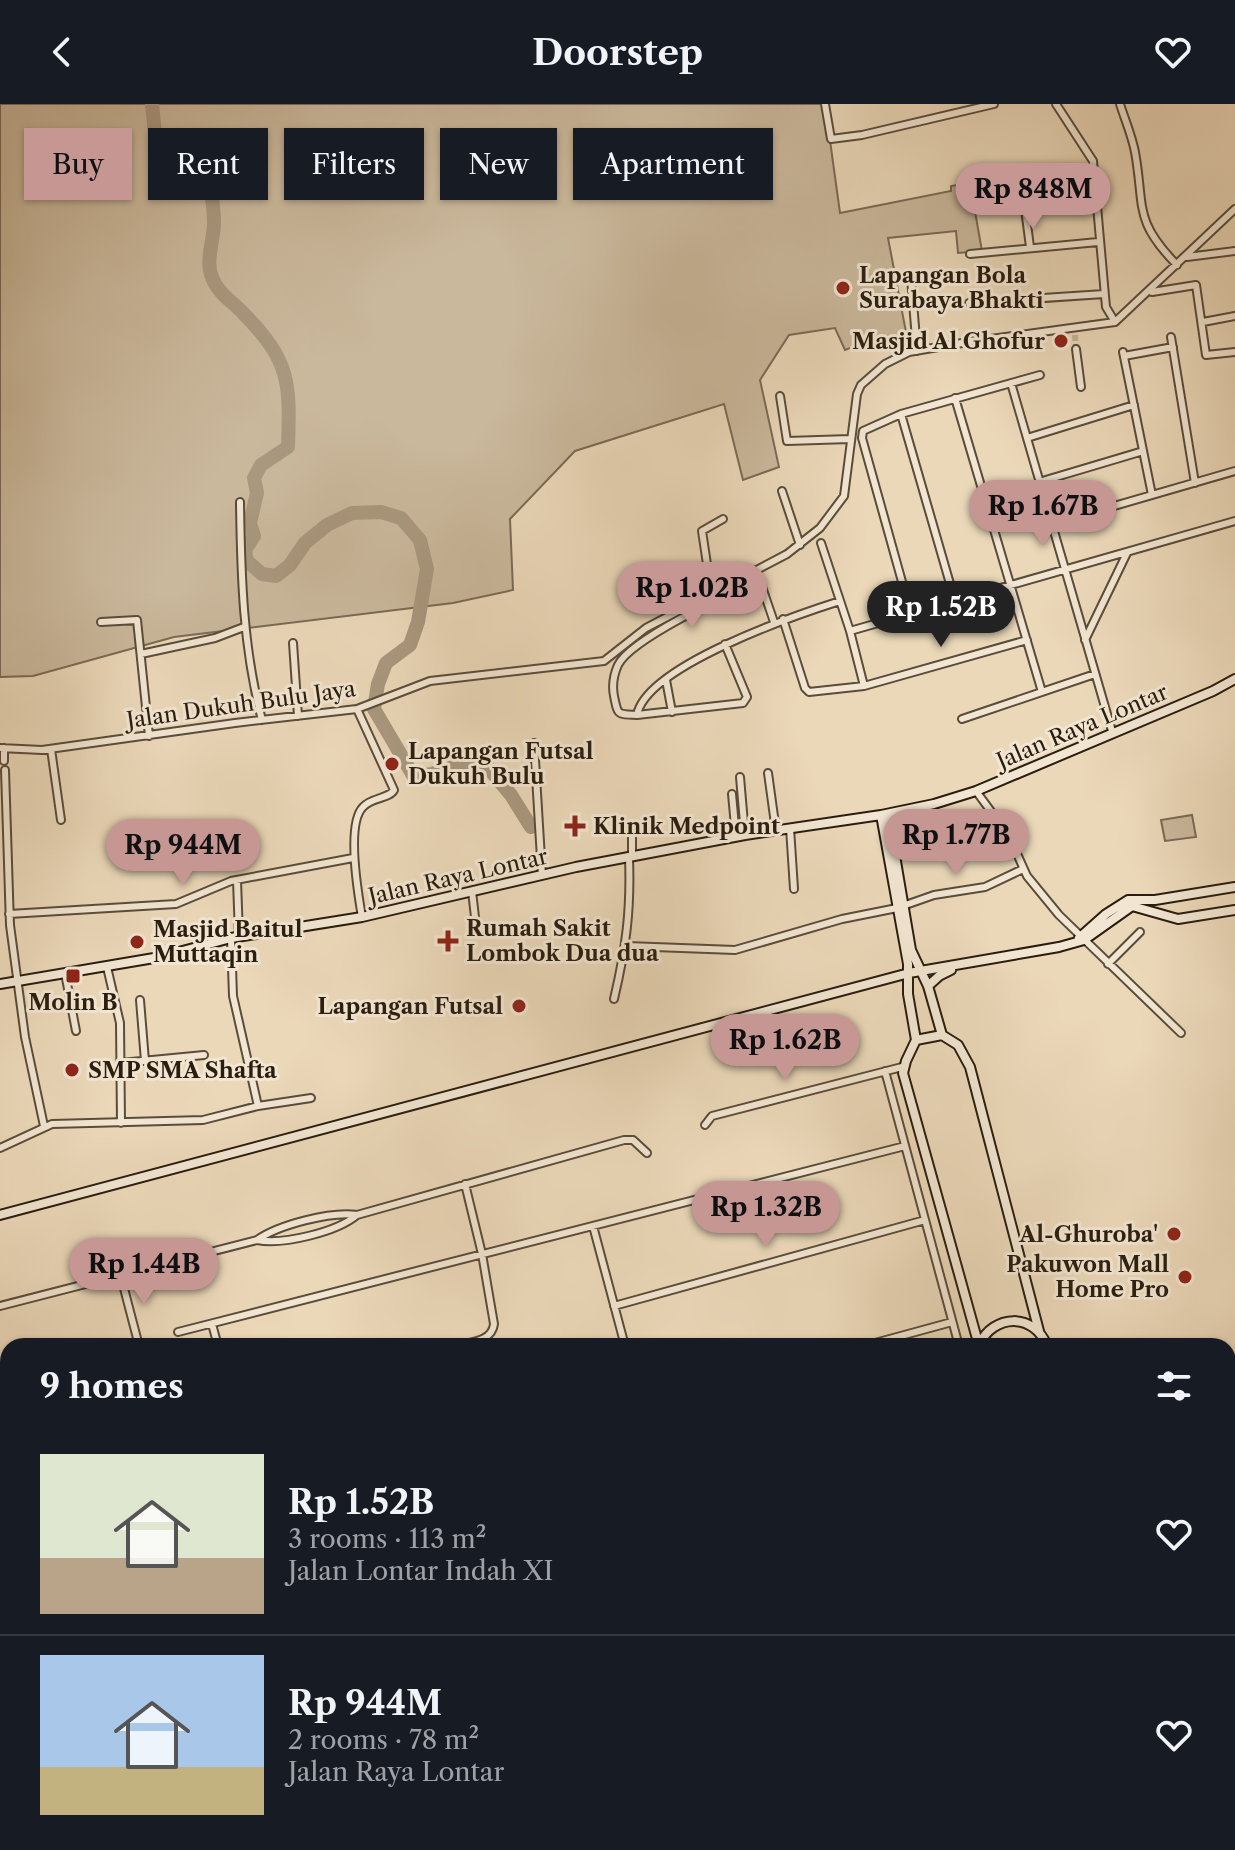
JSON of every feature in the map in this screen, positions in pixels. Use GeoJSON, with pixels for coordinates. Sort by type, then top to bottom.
{"type":"FeatureCollection","features":[{"type":"Feature","properties":{"kind":"street"},"geometry":{"type":"LineString","coordinates":[[825,104],[831,139],[862,135],[994,104]]}},
{"type":"Feature","properties":{"kind":"street"},"geometry":{"type":"LineString","coordinates":[[1056,104],[1093,161],[1104,294],[1107,312],[1115,322],[1235,209]]}},
{"type":"Feature","properties":{"kind":"street"},"geometry":{"type":"LineString","coordinates":[[1120,104],[1135,156],[1141,213],[1152,235],[1177,265]]}},
{"type":"Feature","properties":{"kind":"street"},"geometry":{"type":"LineString","coordinates":[[1021,178],[1030,247]]}},
{"type":"Feature","properties":{"kind":"street"},"geometry":{"type":"LineString","coordinates":[[970,254],[1098,242]]}},
{"type":"Feature","properties":{"kind":"street"},"geometry":{"type":"LineString","coordinates":[[1185,258],[1235,251]]}},
{"type":"Feature","properties":{"kind":"street"},"geometry":{"type":"LineString","coordinates":[[911,278],[917,351]]}},
{"type":"Feature","properties":{"kind":"street"},"geometry":{"type":"LineString","coordinates":[[1149,293],[1196,285],[1206,355],[1235,352]]}},
{"type":"Feature","properties":{"kind":"street"},"geometry":{"type":"LineString","coordinates":[[969,303],[1104,294]]}},
{"type":"Feature","properties":{"kind":"street"},"geometry":{"type":"LineString","coordinates":[[1203,322],[1235,316]]}},
{"type":"Feature","properties":{"kind":"street","name":"Jalan Dukuh Bulu Jaya"},"geometry":{"type":"LineString","coordinates":[[2,748],[51,749],[357,709],[430,681],[600,662],[646,628],[800,545],[820,528],[844,496],[857,394],[861,385],[885,364],[917,351],[968,342],[1074,332],[1115,322]]}},
{"type":"Feature","properties":{"kind":"street"},"geometry":{"type":"LineString","coordinates":[[1171,337],[1195,483]]}},
{"type":"Feature","properties":{"kind":"street"},"geometry":{"type":"LineString","coordinates":[[1152,495],[1123,354],[1173,347]]}},
{"type":"Feature","properties":{"kind":"street"},"geometry":{"type":"LineString","coordinates":[[1076,349],[1081,387]]}},
{"type":"Feature","properties":{"kind":"street"},"geometry":{"type":"LineString","coordinates":[[911,614],[862,438],[865,428],[901,414],[1040,375]]}},
{"type":"Feature","properties":{"kind":"street"},"geometry":{"type":"LineString","coordinates":[[1011,383],[1112,731]]}},
{"type":"Feature","properties":{"kind":"street"},"geometry":{"type":"LineString","coordinates":[[780,396],[787,441],[850,439]]}},
{"type":"Feature","properties":{"kind":"street"},"geometry":{"type":"LineString","coordinates":[[955,398],[1042,692]]}},
{"type":"Feature","properties":{"kind":"street"},"geometry":{"type":"LineString","coordinates":[[1027,438],[1134,405]]}},
{"type":"Feature","properties":{"kind":"street"},"geometry":{"type":"LineString","coordinates":[[901,414],[955,601]]}},
{"type":"Feature","properties":{"kind":"street"},"geometry":{"type":"LineString","coordinates":[[1039,482],[1143,451]]}},
{"type":"Feature","properties":{"kind":"street"},"geometry":{"type":"LineString","coordinates":[[1052,524],[1235,471]]}},
{"type":"Feature","properties":{"kind":"street"},"geometry":{"type":"LineString","coordinates":[[782,491],[800,545]]}},
{"type":"Feature","properties":{"kind":"street"},"geometry":{"type":"LineString","coordinates":[[240,502],[244,627],[253,687],[262,720]]}},
{"type":"Feature","properties":{"kind":"street"},"geometry":{"type":"LineString","coordinates":[[714,592],[702,531],[723,519]]}},
{"type":"Feature","properties":{"kind":"street"},"geometry":{"type":"LineString","coordinates":[[850,631],[1235,521]]}},
{"type":"Feature","properties":{"kind":"street"},"geometry":{"type":"LineString","coordinates":[[821,543],[850,631],[864,686]]}},
{"type":"Feature","properties":{"kind":"street"},"geometry":{"type":"LineString","coordinates":[[1085,640],[1127,553]]}},
{"type":"Feature","properties":{"kind":"street"},"geometry":{"type":"LineString","coordinates":[[725,644],[746,701],[732,706],[637,715],[617,712],[613,689],[617,667],[635,649],[671,623],[755,582],[761,584],[774,622]]}},
{"type":"Feature","properties":{"kind":"street"},"geometry":{"type":"LineString","coordinates":[[637,715],[641,702],[694,660],[774,622],[840,601]]}},
{"type":"Feature","properties":{"kind":"street"},"geometry":{"type":"LineString","coordinates":[[101,622],[137,619],[149,736]]}},
{"type":"Feature","properties":{"kind":"street"},"geometry":{"type":"LineString","coordinates":[[783,619],[807,690],[864,686],[1027,640]]}},
{"type":"Feature","properties":{"kind":"street"},"geometry":{"type":"LineString","coordinates":[[141,654],[205,641],[244,627]]}},
{"type":"Feature","properties":{"kind":"street"},"geometry":{"type":"LineString","coordinates":[[293,643],[298,716]]}},
{"type":"Feature","properties":{"kind":"street"},"geometry":{"type":"LineString","coordinates":[[962,719],[1095,674]]}},
{"type":"Feature","properties":{"kind":"street","name":"Jalan Raya Lontar"},"geometry":{"type":"LineString","coordinates":[[0,984],[160,957],[235,937],[362,917],[542,875],[776,828],[885,814],[934,804],[976,791],[1235,679]]}},
{"type":"Feature","properties":{"kind":"street"},"geometry":{"type":"LineString","coordinates":[[666,680],[672,712]]}},
{"type":"Feature","properties":{"kind":"street"},"geometry":{"type":"LineString","coordinates":[[357,709],[394,792],[371,801],[361,809],[353,858],[362,917]]}},
{"type":"Feature","properties":{"kind":"street"},"geometry":{"type":"LineString","coordinates":[[534,743],[542,875]]}},
{"type":"Feature","properties":{"kind":"street"},"geometry":{"type":"LineString","coordinates":[[2,748],[4,761]]}},
{"type":"Feature","properties":{"kind":"street"},"geometry":{"type":"LineString","coordinates":[[51,749],[61,820]]}},
{"type":"Feature","properties":{"kind":"street"},"geometry":{"type":"LineString","coordinates":[[5,770],[10,925],[35,1089],[44,1126]]}},
{"type":"Feature","properties":{"kind":"street"},"geometry":{"type":"LineString","coordinates":[[768,773],[776,828]]}},
{"type":"Feature","properties":{"kind":"street"},"geometry":{"type":"LineString","coordinates":[[740,777],[740,836]]}},
{"type":"Feature","properties":{"kind":"street"},"geometry":{"type":"LineString","coordinates":[[976,791],[1009,836],[1023,869],[1059,915],[1080,939],[1181,1033]]}},
{"type":"Feature","properties":{"kind":"street"},"geometry":{"type":"LineString","coordinates":[[732,794],[740,836]]}},
{"type":"Feature","properties":{"kind":"street"},"geometry":{"type":"LineString","coordinates":[[885,814],[916,1040],[903,1073]]}},
{"type":"Feature","properties":{"kind":"street"},"geometry":{"type":"LineString","coordinates":[[790,828],[794,889]]}},
{"type":"Feature","properties":{"kind":"street"},"geometry":{"type":"LineString","coordinates":[[614,999],[627,946],[632,830],[645,829]]}},
{"type":"Feature","properties":{"kind":"street"},"geometry":{"type":"LineString","coordinates":[[9,914],[176,904],[193,899],[222,883],[353,858]]}},
{"type":"Feature","properties":{"kind":"street"},"geometry":{"type":"LineString","coordinates":[[627,946],[735,950],[842,919],[900,907],[934,895],[985,887],[1023,869]]}},
{"type":"Feature","properties":{"kind":"street"},"geometry":{"type":"LineString","coordinates":[[237,880],[233,996],[258,1106]]}},
{"type":"Feature","properties":{"kind":"street"},"geometry":{"type":"LineString","coordinates":[[1080,939],[1113,908],[1128,900],[1155,900],[1235,887]]}},
{"type":"Feature","properties":{"kind":"street"},"geometry":{"type":"LineString","coordinates":[[472,891],[476,926]]}},
{"type":"Feature","properties":{"kind":"street"},"geometry":{"type":"LineString","coordinates":[[0,1215],[909,973],[1059,947],[1080,939],[1132,906],[1178,919],[1235,910]]}},
{"type":"Feature","properties":{"kind":"street"},"geometry":{"type":"LineString","coordinates":[[900,907],[911,950],[928,986],[942,1035],[958,1045],[970,1067],[1043,1338]]}},
{"type":"Feature","properties":{"kind":"street"},"geometry":{"type":"LineString","coordinates":[[0,926],[10,925]]}},
{"type":"Feature","properties":{"kind":"street"},"geometry":{"type":"LineString","coordinates":[[1108,964],[1140,932]]}},
{"type":"Feature","properties":{"kind":"street"},"geometry":{"type":"LineString","coordinates":[[928,986],[958,966]]}},
{"type":"Feature","properties":{"kind":"street"},"geometry":{"type":"LineString","coordinates":[[107,967],[120,1023],[121,1123]]}},
{"type":"Feature","properties":{"kind":"street"},"geometry":{"type":"LineString","coordinates":[[65,973],[76,1031]]}},
{"type":"Feature","properties":{"kind":"street"},"geometry":{"type":"LineString","coordinates":[[140,1000],[145,1061]]}},
{"type":"Feature","properties":{"kind":"street"},"geometry":{"type":"LineString","coordinates":[[916,1040],[942,1035]]}},
{"type":"Feature","properties":{"kind":"street"},"geometry":{"type":"LineString","coordinates":[[121,1063],[204,1055]]}},
{"type":"Feature","properties":{"kind":"street"},"geometry":{"type":"LineString","coordinates":[[705,1125],[712,1116],[902,1067],[977,1338]]}},
{"type":"Feature","properties":{"kind":"street"},"geometry":{"type":"LineString","coordinates":[[885,1071],[957,1338]]}},
{"type":"Feature","properties":{"kind":"street"},"geometry":{"type":"LineString","coordinates":[[0,1148],[44,1126],[203,1120],[258,1106],[311,1098]]}},
{"type":"Feature","properties":{"kind":"street"},"geometry":{"type":"LineString","coordinates":[[0,1306],[257,1240],[274,1243],[346,1224],[357,1215],[624,1140],[633,1140],[647,1153]]}},
{"type":"Feature","properties":{"kind":"street"},"geometry":{"type":"LineString","coordinates":[[178,1332],[905,1146]]}},
{"type":"Feature","properties":{"kind":"street"},"geometry":{"type":"LineString","coordinates":[[465,1184],[482,1254],[493,1332],[484,1338]]}},
{"type":"Feature","properties":{"kind":"street"},"geometry":{"type":"LineString","coordinates":[[257,1240],[270,1230],[343,1212],[357,1215]]}},
{"type":"Feature","properties":{"kind":"street"},"geometry":{"type":"LineString","coordinates":[[614,1306],[925,1220]]}},
{"type":"Feature","properties":{"kind":"street"},"geometry":{"type":"LineString","coordinates":[[593,1226],[623,1338]]}},
{"type":"Feature","properties":{"kind":"street"},"geometry":{"type":"LineString","coordinates":[[120,1273],[137,1338]]}},
{"type":"Feature","properties":{"kind":"street"},"geometry":{"type":"LineString","coordinates":[[984,1338],[990,1328],[1010,1320],[1021,1321],[1039,1331]]}},
{"type":"Feature","properties":{"kind":"street"},"geometry":{"type":"LineString","coordinates":[[893,1338],[952,1322]]}},
{"type":"Feature","properties":{"kind":"street"},"geometry":{"type":"LineString","coordinates":[[212,1324],[216,1338]]}},
{"type":"Feature","properties":{"kind":"shaded area"},"geometry":{"type":"Polygon","coordinates":[[[0,104],[825,104],[840,213],[951,191],[951,186],[970,183],[982,251],[958,253],[956,231],[888,238],[906,332],[876,345],[874,339],[845,350],[835,328],[789,335],[760,380],[779,467],[743,480],[724,404],[575,451],[510,519],[513,590],[453,603],[174,637],[33,676],[0,677],[0,104]]]}},
{"type":"Feature","properties":{"kind":"shaded area"},"geometry":{"type":"Polygon","coordinates":[[[1192,815],[1196,837],[1165,841],[1161,820],[1192,815]]]}},
{"type":"Feature","properties":{"kind":"waterway"},"geometry":{"type":"LineString","coordinates":[[152,104],[155,134],[199,151],[213,204],[209,264],[215,283],[271,346],[284,374],[289,406],[288,447],[261,465],[254,478],[257,493],[250,523],[254,536],[245,550],[247,561],[262,574],[276,576],[290,565],[305,543],[327,525],[352,513],[381,512],[401,518],[420,540],[427,569],[418,622],[410,645],[386,663],[378,684],[374,709],[414,777],[480,758],[511,795],[531,827]]}},
{"type":"Feature","properties":{"kind":"tunnel"},"geometry":{"type":"LineString","coordinates":[[1075,335],[1076,349]]}},
{"type":"Feature","properties":{"kind":"place","name":"Lapangan Bola Surabaya Bhakti"},"geometry":{"type":"Point","coordinates":[843,288]}},
{"type":"Feature","properties":{"kind":"place","name":"Masjid Al Ghofur"},"geometry":{"type":"Point","coordinates":[1061,341]}},
{"type":"Feature","properties":{"kind":"place","name":"Lapangan Futsal Dukuh Bulu"},"geometry":{"type":"Point","coordinates":[392,764]}},
{"type":"Feature","properties":{"kind":"place","name":"Klinik Medpoint"},"geometry":{"type":"Point","coordinates":[575,826]}},
{"type":"Feature","properties":{"kind":"place","name":"Rumah Sakit Lombok Dua dua"},"geometry":{"type":"Point","coordinates":[448,941]}},
{"type":"Feature","properties":{"kind":"place","name":"Masjid Baitul Muttaqin"},"geometry":{"type":"Point","coordinates":[137,942]}},
{"type":"Feature","properties":{"kind":"place","name":"Molin B"},"geometry":{"type":"Point","coordinates":[73,976]}},
{"type":"Feature","properties":{"kind":"place","name":"Lapangan Futsal"},"geometry":{"type":"Point","coordinates":[519,1006]}},
{"type":"Feature","properties":{"kind":"place","name":"SMP SMA Shafta"},"geometry":{"type":"Point","coordinates":[72,1070]}},
{"type":"Feature","properties":{"kind":"place","name":"Al-Ghuroba'"},"geometry":{"type":"Point","coordinates":[1174,1234]}},
{"type":"Feature","properties":{"kind":"place","name":"Pakuwon Mall Home Pro"},"geometry":{"type":"Point","coordinates":[1185,1277]}}]}
